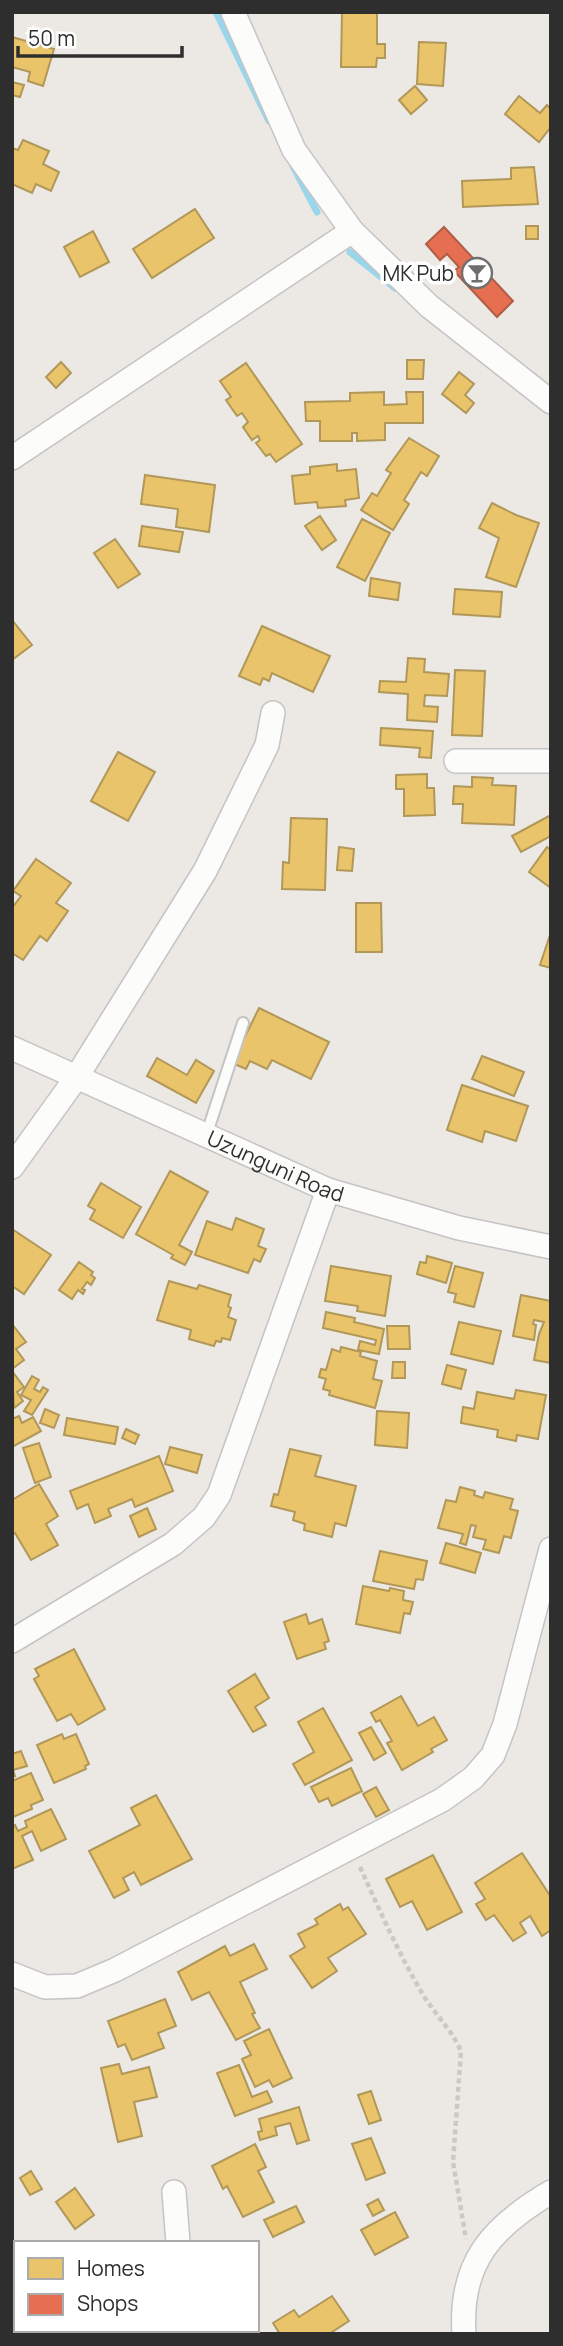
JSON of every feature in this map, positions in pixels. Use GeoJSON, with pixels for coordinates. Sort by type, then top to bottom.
{"type":"FeatureCollection","features":[{"type":"Feature","properties":{"kind":"street"},"geometry":{"type":"LineString","coordinates":[[233,12],[294,150],[352,231],[429,306],[551,402]]}},
{"type":"Feature","properties":{"kind":"street"},"geometry":{"type":"LineString","coordinates":[[12,458],[352,231]]}},
{"type":"Feature","properties":{"kind":"street"},"geometry":{"type":"LineString","coordinates":[[12,1167],[76,1078],[205,871],[267,746],[273,713]]}},
{"type":"Feature","properties":{"kind":"street"},"geometry":{"type":"LineString","coordinates":[[456,761],[551,761]]}},
{"type":"Feature","properties":{"kind":"street","name":"Uzunguni Road"},"geometry":{"type":"LineString","coordinates":[[12,1048],[328,1189],[459,1228],[551,1247]]}},
{"type":"Feature","properties":{"kind":"street"},"geometry":{"type":"LineString","coordinates":[[12,1641],[173,1544],[204,1517],[219,1495],[230,1468],[328,1189]]}},
{"type":"Feature","properties":{"kind":"street"},"geometry":{"type":"LineString","coordinates":[[12,1974],[45,1987],[77,1986],[116,1970],[442,1800],[472,1778],[493,1755],[505,1724],[551,1549]]}},
{"type":"Feature","properties":{"kind":"street"},"geometry":{"type":"LineString","coordinates":[[174,2192],[178,2241]]}},
{"type":"Feature","properties":{"kind":"street"},"geometry":{"type":"LineString","coordinates":[[464,2334],[466,2294],[472,2270],[484,2248],[498,2229],[520,2210],[551,2192]]}},
{"type":"Feature","properties":{"kind":"lane"},"geometry":{"type":"LineString","coordinates":[[206,1136],[243,1023]]}},
{"type":"Feature","properties":{"kind":"path"},"geometry":{"type":"LineString","coordinates":[[351,1847],[397,1948],[423,1995],[461,2051],[453,2162],[472,2270]]}},
{"type":"Feature","properties":{"kind":"building: Homes"},"geometry":{"type":"Polygon","coordinates":[[[342,12],[377,12],[377,44],[385,44],[385,58],[377,58],[376,67],[341,67],[342,12]]]}},
{"type":"Feature","properties":{"kind":"building: Homes"},"geometry":{"type":"Polygon","coordinates":[[[12,37],[54,49],[43,86],[28,81],[30,72],[12,67],[12,37]]]}},
{"type":"Feature","properties":{"kind":"building: Homes"},"geometry":{"type":"Polygon","coordinates":[[[419,42],[446,43],[443,86],[417,84],[419,42]]]}},
{"type":"Feature","properties":{"kind":"building: Homes"},"geometry":{"type":"Polygon","coordinates":[[[12,82],[24,85],[20,97],[12,95],[12,82]]]}},
{"type":"Feature","properties":{"kind":"building: Homes"},"geometry":{"type":"Polygon","coordinates":[[[415,86],[427,100],[411,114],[399,100],[415,86]]]}},
{"type":"Feature","properties":{"kind":"building: Homes"},"geometry":{"type":"Polygon","coordinates":[[[519,96],[540,113],[547,105],[551,109],[551,127],[539,142],[505,114],[519,96]]]}},
{"type":"Feature","properties":{"kind":"building: Homes"},"geometry":{"type":"Polygon","coordinates":[[[23,140],[49,151],[43,164],[59,172],[51,191],[36,184],[32,193],[12,184],[12,148],[18,150],[23,140]]]}},
{"type":"Feature","properties":{"kind":"building: Homes"},"geometry":{"type":"Polygon","coordinates":[[[534,167],[538,204],[463,207],[462,181],[511,179],[511,168],[534,167]]]}},
{"type":"Feature","properties":{"kind":"building: Homes"},"geometry":{"type":"Polygon","coordinates":[[[195,209],[214,238],[152,278],[133,249],[195,209]]]}},
{"type":"Feature","properties":{"kind":"building: Homes"},"geometry":{"type":"Polygon","coordinates":[[[526,226],[538,226],[538,239],[526,239],[526,226]]]}},
{"type":"Feature","properties":{"kind":"building: Homes"},"geometry":{"type":"Polygon","coordinates":[[[93,231],[109,262],[80,277],[64,247],[93,231]]]}},
{"type":"Feature","properties":{"kind":"building: Homes"},"geometry":{"type":"Polygon","coordinates":[[[407,360],[424,360],[423,379],[407,379],[407,360]]]}},
{"type":"Feature","properties":{"kind":"building: Homes"},"geometry":{"type":"Polygon","coordinates":[[[61,362],[71,373],[56,388],[46,377],[61,362]]]}},
{"type":"Feature","properties":{"kind":"building: Homes"},"geometry":{"type":"Polygon","coordinates":[[[246,363],[302,444],[276,462],[270,454],[266,456],[256,443],[260,440],[258,436],[252,440],[243,427],[248,422],[242,413],[237,416],[226,400],[231,397],[220,381],[246,363]]]}},
{"type":"Feature","properties":{"kind":"building: Homes"},"geometry":{"type":"Polygon","coordinates":[[[459,372],[474,384],[465,395],[474,403],[466,413],[442,394],[459,372]]]}},
{"type":"Feature","properties":{"kind":"building: Homes"},"geometry":{"type":"Polygon","coordinates":[[[384,392],[384,405],[407,404],[406,392],[423,392],[423,423],[385,423],[385,440],[357,441],[357,433],[352,433],[352,441],[320,441],[320,421],[306,421],[305,402],[350,401],[350,393],[384,392]]]}},
{"type":"Feature","properties":{"kind":"building: Homes"},"geometry":{"type":"Polygon","coordinates":[[[409,438],[439,456],[427,476],[421,472],[404,500],[409,504],[393,530],[361,510],[372,493],[377,496],[391,473],[386,470],[409,438]]]}},
{"type":"Feature","properties":{"kind":"building: Homes"},"geometry":{"type":"Polygon","coordinates":[[[337,464],[337,471],[356,469],[359,498],[345,500],[346,506],[318,508],[317,502],[295,504],[292,476],[310,474],[310,467],[337,464]]]}},
{"type":"Feature","properties":{"kind":"building: Homes"},"geometry":{"type":"Polygon","coordinates":[[[145,475],[215,485],[209,532],[176,527],[178,509],[141,504],[145,475]]]}},
{"type":"Feature","properties":{"kind":"building: Homes"},"geometry":{"type":"Polygon","coordinates":[[[492,503],[539,523],[516,587],[486,577],[499,538],[479,528],[492,503]]]}},
{"type":"Feature","properties":{"kind":"building: Homes"},"geometry":{"type":"Polygon","coordinates":[[[320,516],[336,540],[322,550],[305,526],[320,516]]]}},
{"type":"Feature","properties":{"kind":"building: Homes"},"geometry":{"type":"Polygon","coordinates":[[[362,519],[390,533],[365,581],[337,567],[362,519]]]}},
{"type":"Feature","properties":{"kind":"building: Homes"},"geometry":{"type":"Polygon","coordinates":[[[142,526],[183,532],[179,552],[139,546],[142,526]]]}},
{"type":"Feature","properties":{"kind":"building: Homes"},"geometry":{"type":"Polygon","coordinates":[[[115,539],[140,574],[118,588],[94,553],[115,539]]]}},
{"type":"Feature","properties":{"kind":"building: Homes"},"geometry":{"type":"Polygon","coordinates":[[[371,578],[400,583],[398,600],[369,596],[371,578]]]}},
{"type":"Feature","properties":{"kind":"building: Homes"},"geometry":{"type":"Polygon","coordinates":[[[455,589],[502,592],[500,617],[453,614],[455,589]]]}},
{"type":"Feature","properties":{"kind":"building: Homes"},"geometry":{"type":"Polygon","coordinates":[[[12,620],[32,645],[12,660],[12,620]]]}},
{"type":"Feature","properties":{"kind":"building: Homes"},"geometry":{"type":"Polygon","coordinates":[[[262,626],[330,656],[313,692],[272,673],[269,681],[263,678],[260,685],[239,676],[262,626]]]}},
{"type":"Feature","properties":{"kind":"building: Homes"},"geometry":{"type":"Polygon","coordinates":[[[408,658],[425,659],[424,672],[449,674],[447,696],[425,695],[424,706],[438,707],[437,722],[407,720],[408,694],[379,692],[380,681],[406,682],[408,658]]]}},
{"type":"Feature","properties":{"kind":"building: Homes"},"geometry":{"type":"Polygon","coordinates":[[[455,670],[485,671],[482,736],[452,735],[455,670]]]}},
{"type":"Feature","properties":{"kind":"building: Homes"},"geometry":{"type":"Polygon","coordinates":[[[381,728],[433,731],[431,758],[419,757],[420,748],[380,745],[381,728]]]}},
{"type":"Feature","properties":{"kind":"building: Homes"},"geometry":{"type":"Polygon","coordinates":[[[118,752],[155,772],[128,821],[91,801],[118,752]]]}},
{"type":"Feature","properties":{"kind":"building: Homes"},"geometry":{"type":"Polygon","coordinates":[[[427,774],[427,788],[434,788],[435,815],[404,816],[404,789],[396,789],[396,775],[427,774]]]}},
{"type":"Feature","properties":{"kind":"building: Homes"},"geometry":{"type":"Polygon","coordinates":[[[472,777],[493,778],[492,785],[516,786],[514,825],[462,823],[463,804],[453,804],[454,786],[472,787],[472,777]]]}},
{"type":"Feature","properties":{"kind":"building: Homes"},"geometry":{"type":"Polygon","coordinates":[[[551,815],[551,836],[521,852],[512,836],[551,815]]]}},
{"type":"Feature","properties":{"kind":"building: Homes"},"geometry":{"type":"Polygon","coordinates":[[[291,818],[327,819],[325,890],[282,889],[283,862],[289,863],[291,818]]]}},
{"type":"Feature","properties":{"kind":"building: Homes"},"geometry":{"type":"Polygon","coordinates":[[[339,847],[354,849],[352,871],[337,870],[339,847]]]}},
{"type":"Feature","properties":{"kind":"building: Homes"},"geometry":{"type":"Polygon","coordinates":[[[547,847],[551,850],[551,888],[529,872],[547,847]]]}},
{"type":"Feature","properties":{"kind":"building: Homes"},"geometry":{"type":"Polygon","coordinates":[[[36,859],[71,883],[56,903],[68,911],[47,941],[40,936],[23,960],[12,953],[12,908],[21,896],[13,891],[36,859]]]}},
{"type":"Feature","properties":{"kind":"building: Homes"},"geometry":{"type":"Polygon","coordinates":[[[356,903],[381,903],[382,952],[356,952],[356,903]]]}},
{"type":"Feature","properties":{"kind":"building: Homes"},"geometry":{"type":"Polygon","coordinates":[[[551,935],[551,968],[540,965],[551,935]]]}},
{"type":"Feature","properties":{"kind":"building: Homes"},"geometry":{"type":"Polygon","coordinates":[[[259,1008],[329,1042],[311,1079],[272,1060],[267,1069],[250,1061],[246,1069],[232,1063],[259,1008]]]}},
{"type":"Feature","properties":{"kind":"building: Homes"},"geometry":{"type":"Polygon","coordinates":[[[482,1056],[524,1072],[514,1096],[472,1079],[482,1056]]]}},
{"type":"Feature","properties":{"kind":"building: Homes"},"geometry":{"type":"Polygon","coordinates":[[[157,1058],[187,1075],[196,1060],[214,1071],[196,1103],[147,1076],[157,1058]]]}},
{"type":"Feature","properties":{"kind":"building: Homes"},"geometry":{"type":"Polygon","coordinates":[[[462,1085],[528,1106],[516,1141],[485,1131],[482,1142],[447,1130],[462,1085]]]}},
{"type":"Feature","properties":{"kind":"building: Homes"},"geometry":{"type":"Polygon","coordinates":[[[170,1171],[208,1192],[179,1245],[192,1252],[185,1265],[136,1234],[170,1171]]]}},
{"type":"Feature","properties":{"kind":"building: Homes"},"geometry":{"type":"Polygon","coordinates":[[[101,1183],[141,1207],[123,1238],[90,1219],[95,1210],[88,1206],[101,1183]]]}},
{"type":"Feature","properties":{"kind":"building: Homes"},"geometry":{"type":"Polygon","coordinates":[[[236,1218],[264,1229],[258,1246],[266,1249],[260,1262],[254,1259],[248,1273],[195,1255],[207,1221],[232,1230],[236,1218]]]}},
{"type":"Feature","properties":{"kind":"building: Homes"},"geometry":{"type":"Polygon","coordinates":[[[12,1229],[51,1255],[24,1294],[12,1286],[12,1229]]]}},
{"type":"Feature","properties":{"kind":"building: Homes"},"geometry":{"type":"Polygon","coordinates":[[[427,1256],[452,1263],[446,1283],[417,1274],[420,1262],[426,1263],[427,1256]]]}},
{"type":"Feature","properties":{"kind":"building: Homes"},"geometry":{"type":"Polygon","coordinates":[[[79,1262],[93,1272],[91,1275],[95,1278],[91,1285],[87,1282],[82,1289],[85,1290],[83,1294],[78,1290],[72,1299],[59,1290],[79,1262]]]}},
{"type":"Feature","properties":{"kind":"building: Homes"},"geometry":{"type":"Polygon","coordinates":[[[331,1266],[391,1276],[385,1316],[357,1311],[358,1306],[325,1301],[331,1266]]]}},
{"type":"Feature","properties":{"kind":"building: Homes"},"geometry":{"type":"Polygon","coordinates":[[[455,1266],[483,1273],[474,1307],[454,1302],[456,1294],[448,1292],[455,1266]]]}},
{"type":"Feature","properties":{"kind":"building: Homes"},"geometry":{"type":"Polygon","coordinates":[[[169,1281],[197,1289],[199,1285],[231,1295],[228,1317],[236,1320],[230,1340],[222,1338],[221,1342],[216,1341],[214,1346],[189,1339],[191,1330],[157,1320],[169,1281]]]}},
{"type":"Feature","properties":{"kind":"building: Homes"},"geometry":{"type":"Polygon","coordinates":[[[521,1295],[551,1301],[551,1363],[534,1360],[544,1322],[534,1320],[534,1340],[513,1336],[521,1295]]]}},
{"type":"Feature","properties":{"kind":"building: Homes"},"geometry":{"type":"Polygon","coordinates":[[[326,1312],[355,1318],[354,1322],[384,1329],[379,1354],[358,1350],[360,1341],[375,1345],[376,1340],[323,1328],[326,1312]]]}},
{"type":"Feature","properties":{"kind":"building: Homes"},"geometry":{"type":"Polygon","coordinates":[[[459,1322],[501,1331],[493,1364],[451,1354],[459,1322]]]}},
{"type":"Feature","properties":{"kind":"building: Homes"},"geometry":{"type":"Polygon","coordinates":[[[12,1324],[26,1342],[16,1349],[24,1360],[12,1369],[12,1324]]]}},
{"type":"Feature","properties":{"kind":"building: Homes"},"geometry":{"type":"Polygon","coordinates":[[[387,1326],[409,1326],[410,1349],[388,1349],[387,1326]]]}},
{"type":"Feature","properties":{"kind":"building: Homes"},"geometry":{"type":"Polygon","coordinates":[[[341,1347],[361,1352],[360,1356],[377,1361],[373,1379],[382,1381],[375,1408],[329,1395],[330,1391],[323,1389],[326,1379],[319,1377],[321,1369],[326,1370],[332,1349],[340,1352],[341,1347]]]}},
{"type":"Feature","properties":{"kind":"building: Homes"},"geometry":{"type":"Polygon","coordinates":[[[393,1362],[405,1362],[405,1378],[392,1378],[393,1362]]]}},
{"type":"Feature","properties":{"kind":"building: Homes"},"geometry":{"type":"Polygon","coordinates":[[[447,1365],[466,1370],[461,1389],[442,1384],[447,1365]]]}},
{"type":"Feature","properties":{"kind":"building: Homes"},"geometry":{"type":"Polygon","coordinates":[[[12,1371],[24,1387],[17,1392],[23,1401],[14,1408],[12,1371]]]}},
{"type":"Feature","properties":{"kind":"building: Homes"},"geometry":{"type":"Polygon","coordinates":[[[32,1376],[39,1380],[34,1389],[40,1392],[43,1387],[48,1390],[32,1415],[24,1411],[31,1400],[21,1395],[32,1376]]]}},
{"type":"Feature","properties":{"kind":"building: Homes"},"geometry":{"type":"Polygon","coordinates":[[[516,1390],[546,1395],[538,1439],[517,1435],[516,1441],[497,1437],[498,1430],[461,1423],[463,1407],[474,1409],[477,1392],[514,1399],[516,1390]]]}},
{"type":"Feature","properties":{"kind":"building: Homes"},"geometry":{"type":"Polygon","coordinates":[[[45,1409],[59,1415],[54,1428],[40,1423],[45,1409]]]}},
{"type":"Feature","properties":{"kind":"building: Homes"},"geometry":{"type":"Polygon","coordinates":[[[377,1411],[409,1413],[407,1448],[375,1445],[377,1411]]]}},
{"type":"Feature","properties":{"kind":"building: Homes"},"geometry":{"type":"Polygon","coordinates":[[[19,1416],[22,1423],[33,1417],[41,1431],[12,1447],[12,1419],[19,1416]]]}},
{"type":"Feature","properties":{"kind":"building: Homes"},"geometry":{"type":"Polygon","coordinates":[[[67,1418],[118,1427],[115,1444],[64,1435],[67,1418]]]}},
{"type":"Feature","properties":{"kind":"building: Homes"},"geometry":{"type":"Polygon","coordinates":[[[126,1429],[139,1435],[135,1444],[122,1438],[126,1429]]]}},
{"type":"Feature","properties":{"kind":"building: Homes"},"geometry":{"type":"Polygon","coordinates":[[[39,1443],[51,1477],[35,1483],[23,1448],[39,1443]]]}},
{"type":"Feature","properties":{"kind":"building: Homes"},"geometry":{"type":"Polygon","coordinates":[[[170,1447],[202,1455],[197,1473],[165,1464],[170,1447]]]}},
{"type":"Feature","properties":{"kind":"building: Homes"},"geometry":{"type":"Polygon","coordinates":[[[290,1449],[321,1456],[315,1476],[356,1486],[346,1526],[335,1523],[332,1537],[304,1530],[305,1524],[293,1520],[295,1512],[271,1506],[274,1494],[278,1495],[290,1449]]]}},
{"type":"Feature","properties":{"kind":"building: Homes"},"geometry":{"type":"Polygon","coordinates":[[[159,1456],[173,1491],[135,1507],[132,1499],[108,1509],[111,1516],[95,1523],[88,1504],[77,1509],[70,1491],[159,1456]]]}},
{"type":"Feature","properties":{"kind":"building: Homes"},"geometry":{"type":"Polygon","coordinates":[[[39,1484],[58,1516],[46,1524],[58,1545],[31,1560],[15,1533],[12,1535],[12,1500],[39,1484]]]}},
{"type":"Feature","properties":{"kind":"building: Homes"},"geometry":{"type":"Polygon","coordinates":[[[460,1487],[475,1491],[474,1495],[483,1498],[485,1492],[513,1499],[510,1509],[518,1511],[511,1538],[504,1536],[499,1553],[483,1549],[486,1540],[473,1537],[476,1526],[471,1525],[466,1545],[460,1543],[463,1534],[438,1528],[446,1500],[456,1502],[460,1487]]]}},
{"type":"Feature","properties":{"kind":"building: Homes"},"geometry":{"type":"Polygon","coordinates":[[[147,1508],[156,1529],[139,1537],[130,1516],[147,1508]]]}},
{"type":"Feature","properties":{"kind":"building: Homes"},"geometry":{"type":"Polygon","coordinates":[[[446,1543],[481,1553],[475,1573],[440,1563],[446,1543]]]}},
{"type":"Feature","properties":{"kind":"building: Homes"},"geometry":{"type":"Polygon","coordinates":[[[380,1551],[427,1561],[423,1580],[416,1579],[414,1589],[373,1581],[380,1551]]]}},
{"type":"Feature","properties":{"kind":"building: Homes"},"geometry":{"type":"Polygon","coordinates":[[[363,1586],[404,1591],[403,1600],[413,1602],[410,1614],[404,1613],[400,1633],[356,1624],[363,1586]]]}},
{"type":"Feature","properties":{"kind":"building: Homes"},"geometry":{"type":"Polygon","coordinates":[[[306,1614],[309,1624],[322,1619],[329,1641],[324,1643],[326,1649],[297,1659],[284,1622],[306,1614]]]}},
{"type":"Feature","properties":{"kind":"building: Homes"},"geometry":{"type":"Polygon","coordinates":[[[74,1649],[105,1709],[78,1725],[71,1714],[57,1721],[34,1679],[39,1676],[35,1669],[74,1649]]]}},
{"type":"Feature","properties":{"kind":"building: Homes"},"geometry":{"type":"Polygon","coordinates":[[[255,1674],[269,1698],[255,1707],[266,1725],[253,1732],[228,1691],[255,1674]]]}},
{"type":"Feature","properties":{"kind":"building: Homes"},"geometry":{"type":"Polygon","coordinates":[[[401,1696],[418,1726],[434,1717],[447,1740],[431,1749],[433,1752],[402,1770],[387,1743],[392,1741],[380,1720],[376,1722],[371,1713],[401,1696]]]}},
{"type":"Feature","properties":{"kind":"building: Homes"},"geometry":{"type":"Polygon","coordinates":[[[323,1708],[352,1760],[305,1785],[293,1764],[314,1752],[298,1722],[323,1708]]]}},
{"type":"Feature","properties":{"kind":"building: Homes"},"geometry":{"type":"Polygon","coordinates":[[[371,1727],[386,1753],[374,1760],[359,1733],[371,1727]]]}},
{"type":"Feature","properties":{"kind":"building: Homes"},"geometry":{"type":"Polygon","coordinates":[[[62,1734],[64,1739],[76,1734],[89,1764],[85,1766],[86,1769],[54,1783],[37,1745],[62,1734]]]}},
{"type":"Feature","properties":{"kind":"building: Homes"},"geometry":{"type":"Polygon","coordinates":[[[21,1751],[27,1766],[13,1770],[15,1776],[12,1777],[12,1754],[21,1751]]]}},
{"type":"Feature","properties":{"kind":"building: Homes"},"geometry":{"type":"Polygon","coordinates":[[[351,1768],[362,1791],[332,1806],[328,1798],[319,1802],[311,1787],[351,1768]]]}},
{"type":"Feature","properties":{"kind":"building: Homes"},"geometry":{"type":"Polygon","coordinates":[[[31,1773],[43,1800],[31,1805],[32,1809],[13,1817],[12,1781],[31,1773]]]}},
{"type":"Feature","properties":{"kind":"building: Homes"},"geometry":{"type":"Polygon","coordinates":[[[376,1787],[389,1810],[376,1817],[363,1794],[376,1787]]]}},
{"type":"Feature","properties":{"kind":"building: Homes"},"geometry":{"type":"Polygon","coordinates":[[[156,1795],[192,1859],[141,1885],[134,1872],[123,1878],[129,1890],[114,1898],[89,1851],[140,1825],[131,1808],[156,1795]]]}},
{"type":"Feature","properties":{"kind":"building: Homes"},"geometry":{"type":"Polygon","coordinates":[[[51,1809],[66,1839],[41,1851],[32,1831],[22,1836],[33,1860],[12,1869],[12,1826],[15,1825],[18,1831],[27,1827],[25,1821],[51,1809]]]}},
{"type":"Feature","properties":{"kind":"building: Homes"},"geometry":{"type":"Polygon","coordinates":[[[522,1853],[551,1897],[551,1930],[542,1936],[530,1916],[520,1923],[526,1933],[513,1941],[494,1915],[486,1920],[476,1904],[485,1899],[475,1883],[522,1853]]]}},
{"type":"Feature","properties":{"kind":"building: Homes"},"geometry":{"type":"Polygon","coordinates":[[[433,1855],[462,1912],[427,1930],[412,1901],[400,1907],[386,1879],[433,1855]]]}},
{"type":"Feature","properties":{"kind":"building: Homes"},"geometry":{"type":"Polygon","coordinates":[[[340,1904],[343,1910],[348,1907],[366,1934],[328,1958],[337,1971],[312,1988],[290,1956],[305,1947],[298,1934],[318,1924],[315,1919],[340,1904]]]}},
{"type":"Feature","properties":{"kind":"building: Homes"},"geometry":{"type":"Polygon","coordinates":[[[254,1944],[267,1969],[240,1982],[260,2028],[236,2040],[209,1992],[192,2000],[178,1972],[225,1946],[230,1956],[254,1944]]]}},
{"type":"Feature","properties":{"kind":"building: Homes"},"geometry":{"type":"Polygon","coordinates":[[[165,1999],[176,2026],[158,2033],[164,2048],[132,2060],[125,2044],[118,2047],[108,2021],[165,1999]]]}},
{"type":"Feature","properties":{"kind":"building: Homes"},"geometry":{"type":"Polygon","coordinates":[[[269,2029],[292,2078],[273,2087],[269,2080],[255,2087],[242,2059],[251,2055],[244,2041],[269,2029]]]}},
{"type":"Feature","properties":{"kind":"building: Homes"},"geometry":{"type":"Polygon","coordinates":[[[119,2064],[122,2074],[149,2067],[157,2097],[134,2102],[142,2136],[118,2142],[101,2068],[119,2064]]]}},
{"type":"Feature","properties":{"kind":"building: Homes"},"geometry":{"type":"Polygon","coordinates":[[[239,2065],[252,2097],[267,2091],[272,2102],[235,2116],[217,2073],[239,2065]]]}},
{"type":"Feature","properties":{"kind":"building: Homes"},"geometry":{"type":"Polygon","coordinates":[[[371,2091],[381,2120],[369,2124],[358,2095],[371,2091]]]}},
{"type":"Feature","properties":{"kind":"building: Homes"},"geometry":{"type":"Polygon","coordinates":[[[299,2107],[309,2140],[297,2144],[290,2123],[275,2127],[277,2135],[260,2140],[258,2132],[262,2131],[259,2119],[299,2107]]]}},
{"type":"Feature","properties":{"kind":"building: Homes"},"geometry":{"type":"Polygon","coordinates":[[[371,2138],[385,2173],[366,2180],[352,2144],[371,2138]]]}},
{"type":"Feature","properties":{"kind":"building: Homes"},"geometry":{"type":"Polygon","coordinates":[[[255,2144],[266,2167],[258,2171],[274,2202],[243,2217],[227,2186],[223,2189],[212,2166],[255,2144]]]}},
{"type":"Feature","properties":{"kind":"building: Homes"},"geometry":{"type":"Polygon","coordinates":[[[31,2171],[42,2189],[30,2195],[20,2178],[31,2171]]]}},
{"type":"Feature","properties":{"kind":"building: Homes"},"geometry":{"type":"Polygon","coordinates":[[[75,2188],[94,2215],[75,2229],[56,2202],[75,2188]]]}},
{"type":"Feature","properties":{"kind":"building: Homes"},"geometry":{"type":"Polygon","coordinates":[[[378,2199],[384,2210],[373,2216],[367,2205],[378,2199]]]}},
{"type":"Feature","properties":{"kind":"building: Homes"},"geometry":{"type":"Polygon","coordinates":[[[296,2206],[304,2222],[273,2237],[264,2220],[296,2206]]]}},
{"type":"Feature","properties":{"kind":"building: Homes"},"geometry":{"type":"Polygon","coordinates":[[[395,2212],[408,2237],[375,2255],[361,2230],[395,2212]]]}},
{"type":"Feature","properties":{"kind":"building: Homes"},"geometry":{"type":"Polygon","coordinates":[[[14,2289],[14,2322],[12,2319],[14,2289]]]}},
{"type":"Feature","properties":{"kind":"building: Homes"},"geometry":{"type":"Polygon","coordinates":[[[332,2296],[349,2321],[329,2334],[280,2334],[273,2323],[294,2310],[299,2317],[332,2296]]]}},
{"type":"Feature","properties":{"kind":"building: Shops"},"geometry":{"type":"Polygon","coordinates":[[[444,227],[513,301],[497,317],[454,271],[459,267],[447,254],[440,260],[426,244],[444,227]]]}},
{"type":"Feature","properties":{"kind":"waterway"},"geometry":{"type":"LineString","coordinates":[[216,12],[269,121]]}},
{"type":"Feature","properties":{"kind":"waterway"},"geometry":{"type":"LineString","coordinates":[[293,166],[317,212]]}},
{"type":"Feature","properties":{"kind":"waterway"},"geometry":{"type":"LineString","coordinates":[[350,252],[395,288]]}},
{"type":"Feature","properties":{"kind":"place","name":"MK Pub"},"geometry":{"type":"Point","coordinates":[477,273]}}]}
